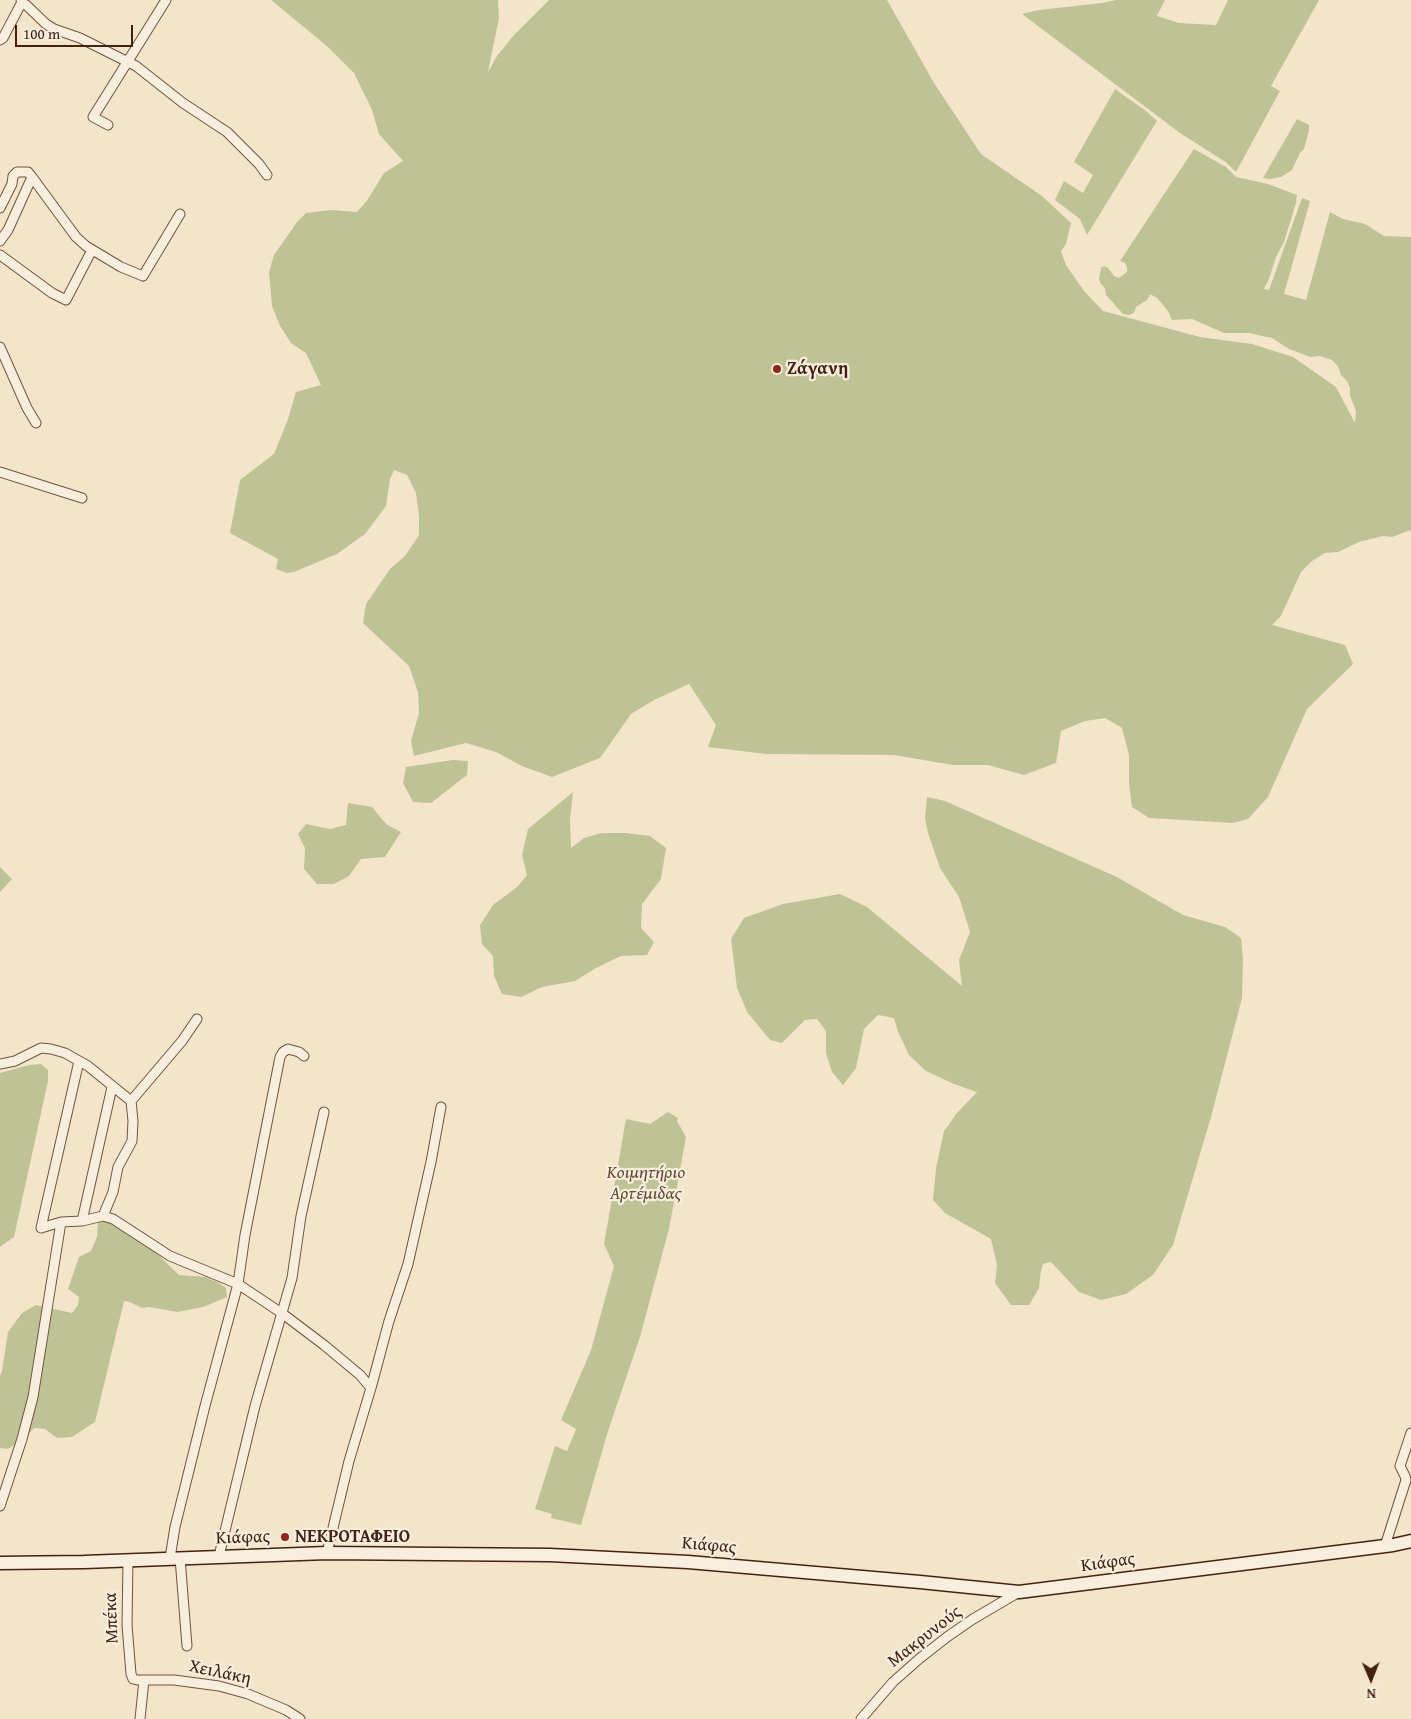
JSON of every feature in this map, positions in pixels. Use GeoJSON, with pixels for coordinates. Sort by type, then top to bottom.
{"type":"FeatureCollection","features":[{"type":"Feature","properties":{"kind":"street"},"geometry":{"type":"LineString","coordinates":[[0,40],[3,38],[22,0],[46,24],[54,29],[80,38],[128,62],[227,132],[259,164],[267,175]]}},
{"type":"Feature","properties":{"kind":"street"},"geometry":{"type":"LineString","coordinates":[[108,125],[93,117],[166,0]]}},
{"type":"Feature","properties":{"kind":"street"},"geometry":{"type":"LineString","coordinates":[[0,208],[12,184],[13,176],[17,172],[28,172],[76,237],[92,250],[121,267],[143,276],[180,214]]}},
{"type":"Feature","properties":{"kind":"street"},"geometry":{"type":"LineString","coordinates":[[0,241],[8,230],[32,177]]}},
{"type":"Feature","properties":{"kind":"street"},"geometry":{"type":"LineString","coordinates":[[0,255],[52,293],[66,300],[92,250]]}},
{"type":"Feature","properties":{"kind":"street"},"geometry":{"type":"LineString","coordinates":[[0,347],[27,408],[36,423]]}},
{"type":"Feature","properties":{"kind":"street"},"geometry":{"type":"LineString","coordinates":[[0,472],[82,498]]}},
{"type":"Feature","properties":{"kind":"street"},"geometry":{"type":"LineString","coordinates":[[103,1216],[113,1192],[118,1167],[132,1141],[131,1101],[182,1041],[197,1020]]}},
{"type":"Feature","properties":{"kind":"street"},"geometry":{"type":"LineString","coordinates":[[0,1064],[15,1061],[41,1048],[65,1053],[99,1074],[112,1087],[131,1101]]}},
{"type":"Feature","properties":{"kind":"street"},"geometry":{"type":"LineString","coordinates":[[187,1646],[175,1558],[175,1527],[238,1284],[245,1235],[280,1057],[288,1049],[299,1052],[304,1056]]}},
{"type":"Feature","properties":{"kind":"street"},"geometry":{"type":"LineString","coordinates":[[79,1061],[41,1228],[61,1222],[82,1221],[103,1216],[113,1219],[170,1256],[238,1284],[283,1314],[352,1369],[371,1388]]}},
{"type":"Feature","properties":{"kind":"street"},"geometry":{"type":"LineString","coordinates":[[82,1221],[112,1087]]}},
{"type":"Feature","properties":{"kind":"street"},"geometry":{"type":"LineString","coordinates":[[327,1554],[349,1461],[389,1322],[408,1264],[430,1171],[441,1107]]}},
{"type":"Feature","properties":{"kind":"street"},"geometry":{"type":"LineString","coordinates":[[219,1556],[255,1406],[292,1278],[301,1216],[324,1112]]}},
{"type":"Feature","properties":{"kind":"street"},"geometry":{"type":"LineString","coordinates":[[0,1506],[33,1397],[61,1222]]}},
{"type":"Feature","properties":{"kind":"street"},"geometry":{"type":"LineString","coordinates":[[1385,1546],[1406,1480],[1400,1466],[1411,1433]]}},
{"type":"Feature","properties":{"kind":"street","name":"Κιάφας"},"geometry":{"type":"LineString","coordinates":[[0,1563],[327,1554],[550,1555],[643,1559],[1018,1592],[1385,1546],[1411,1541]]}},
{"type":"Feature","properties":{"kind":"street","name":"Μπέκα"},"geometry":{"type":"LineString","coordinates":[[128,1560],[127,1616],[131,1674]]}},
{"type":"Feature","properties":{"kind":"street","name":"Μακρυνούς"},"geometry":{"type":"LineString","coordinates":[[861,1719],[893,1682],[946,1637],[1018,1592]]}},
{"type":"Feature","properties":{"kind":"street","name":"Χειλάκη"},"geometry":{"type":"LineString","coordinates":[[131,1674],[135,1680],[174,1680],[218,1686],[248,1694],[286,1710],[300,1719]]}},
{"type":"Feature","properties":{"kind":"street"},"geometry":{"type":"LineString","coordinates":[[140,1719],[144,1680]]}},
{"type":"Feature","properties":{"kind":"green space"},"geometry":{"type":"Polygon","coordinates":[[[271,0],[498,0],[499,18],[488,72],[497,56],[514,35],[549,0],[887,0],[934,83],[981,154],[1042,196],[1071,223],[1066,244],[1061,251],[1066,265],[1084,291],[1103,311],[1200,337],[1252,344],[1293,357],[1336,387],[1355,423],[1356,411],[1350,396],[1350,388],[1347,381],[1341,375],[1338,366],[1332,360],[1320,356],[1310,357],[1289,349],[1272,338],[1250,333],[1224,333],[1192,319],[1172,320],[1168,311],[1157,298],[1150,294],[1147,300],[1136,307],[1134,313],[1129,315],[1123,314],[1106,295],[1105,288],[1099,279],[1101,268],[1104,266],[1108,268],[1114,276],[1119,278],[1127,272],[1125,263],[1120,261],[1194,149],[1226,167],[1236,177],[1268,184],[1297,195],[1284,242],[1264,289],[1269,290],[1302,198],[1310,201],[1284,294],[1306,300],[1330,212],[1343,219],[1365,224],[1384,236],[1411,237],[1411,530],[1392,537],[1383,536],[1359,542],[1338,552],[1325,553],[1312,561],[1301,572],[1281,616],[1272,625],[1345,645],[1353,664],[1307,709],[1268,797],[1248,819],[1233,823],[1149,818],[1132,807],[1129,783],[1129,755],[1122,728],[1105,718],[1085,721],[1061,731],[1056,763],[1024,775],[988,765],[953,765],[894,755],[766,754],[708,747],[716,725],[689,684],[654,700],[631,714],[600,758],[552,777],[522,766],[496,752],[466,743],[414,756],[411,741],[419,713],[418,692],[409,666],[363,623],[366,604],[390,569],[405,556],[419,535],[416,493],[407,475],[394,470],[390,479],[386,506],[365,534],[337,554],[294,572],[287,573],[276,569],[278,559],[230,533],[240,480],[274,454],[296,392],[321,385],[306,353],[291,343],[280,326],[272,306],[269,272],[274,255],[297,222],[306,213],[331,210],[357,212],[366,202],[384,173],[403,161],[379,134],[372,110],[354,73],[328,47],[271,0]]]}},
{"type":"Feature","properties":{"kind":"green space"},"geometry":{"type":"Polygon","coordinates":[[[1116,0],[1165,0],[1157,16],[1179,23],[1216,25],[1228,0],[1319,0],[1271,86],[1280,91],[1236,172],[1227,163],[1180,133],[1022,14],[1116,0]]]}},
{"type":"Feature","properties":{"kind":"green space"},"geometry":{"type":"Polygon","coordinates":[[[1115,89],[1157,121],[1087,235],[1080,219],[1055,200],[1064,181],[1083,193],[1093,175],[1074,162],[1115,89]]]}},
{"type":"Feature","properties":{"kind":"green space"},"geometry":{"type":"Polygon","coordinates":[[[1297,119],[1309,125],[1309,131],[1304,149],[1292,170],[1281,177],[1263,178],[1297,119]]]}},
{"type":"Feature","properties":{"kind":"green space"},"geometry":{"type":"Polygon","coordinates":[[[453,760],[468,761],[467,775],[431,803],[413,802],[403,783],[406,767],[453,760]]]}},
{"type":"Feature","properties":{"kind":"green space"},"geometry":{"type":"Polygon","coordinates":[[[573,792],[570,820],[571,848],[584,838],[602,833],[625,833],[650,836],[666,848],[661,879],[642,904],[641,928],[654,942],[647,955],[621,956],[575,981],[542,987],[521,997],[502,994],[494,976],[493,956],[482,944],[480,925],[493,905],[517,887],[527,875],[522,855],[528,829],[573,792]]]}},
{"type":"Feature","properties":{"kind":"green space"},"geometry":{"type":"Polygon","coordinates":[[[927,797],[945,801],[1117,877],[1183,915],[1225,927],[1241,938],[1243,959],[1242,998],[1211,1117],[1173,1245],[1153,1275],[1126,1294],[1101,1300],[1079,1292],[1051,1262],[1043,1264],[1039,1288],[1029,1305],[1011,1305],[995,1283],[997,1265],[991,1239],[945,1213],[933,1200],[936,1168],[944,1131],[957,1113],[977,1092],[926,1071],[909,1055],[898,1032],[894,1018],[878,1015],[864,1029],[856,1068],[843,1085],[832,1072],[826,1053],[826,1031],[817,1019],[805,1020],[782,1043],[770,1040],[747,1012],[737,988],[731,939],[744,918],[783,904],[840,894],[867,907],[962,986],[959,960],[970,932],[959,897],[940,868],[928,833],[925,818],[927,797]]]}},
{"type":"Feature","properties":{"kind":"green space"},"geometry":{"type":"Polygon","coordinates":[[[348,803],[372,807],[386,824],[401,832],[385,857],[361,859],[349,876],[334,884],[317,884],[304,869],[305,848],[298,834],[306,824],[330,829],[346,825],[348,803]]]}},
{"type":"Feature","properties":{"kind":"green space"},"geometry":{"type":"Polygon","coordinates":[[[0,867],[12,879],[0,892],[0,867]]]}},
{"type":"Feature","properties":{"kind":"green space"},"geometry":{"type":"Polygon","coordinates":[[[41,1064],[48,1070],[48,1081],[14,1237],[0,1247],[0,1073],[29,1065],[41,1064]]]}},
{"type":"Feature","properties":{"kind":"green space","name":"Κοιμητήριο Αρτέμιδας"},"geometry":{"type":"Polygon","coordinates":[[[668,1112],[678,1118],[677,1121],[686,1137],[669,1229],[640,1337],[608,1431],[581,1525],[551,1518],[552,1514],[535,1509],[555,1446],[567,1451],[576,1429],[561,1420],[591,1350],[614,1266],[604,1244],[626,1119],[650,1124],[668,1112]]]}},
{"type":"Feature","properties":{"kind":"green space"},"geometry":{"type":"Polygon","coordinates":[[[107,1221],[124,1229],[151,1248],[179,1275],[206,1277],[219,1283],[226,1288],[227,1297],[203,1307],[178,1312],[149,1307],[142,1308],[124,1301],[95,1422],[72,1437],[57,1438],[45,1429],[34,1428],[25,1438],[8,1449],[0,1448],[0,1376],[8,1332],[22,1313],[36,1305],[72,1313],[78,1305],[79,1297],[68,1289],[79,1257],[91,1251],[97,1237],[98,1222],[107,1221]]]}},
{"type":"Feature","properties":{"kind":"place","name":"Ζάγανη"},"geometry":{"type":"Point","coordinates":[777,369]}},
{"type":"Feature","properties":{"kind":"place","name":"ΝΕΚΡΟΤΑΦΕΙΟ"},"geometry":{"type":"Point","coordinates":[285,1537]}}]}
